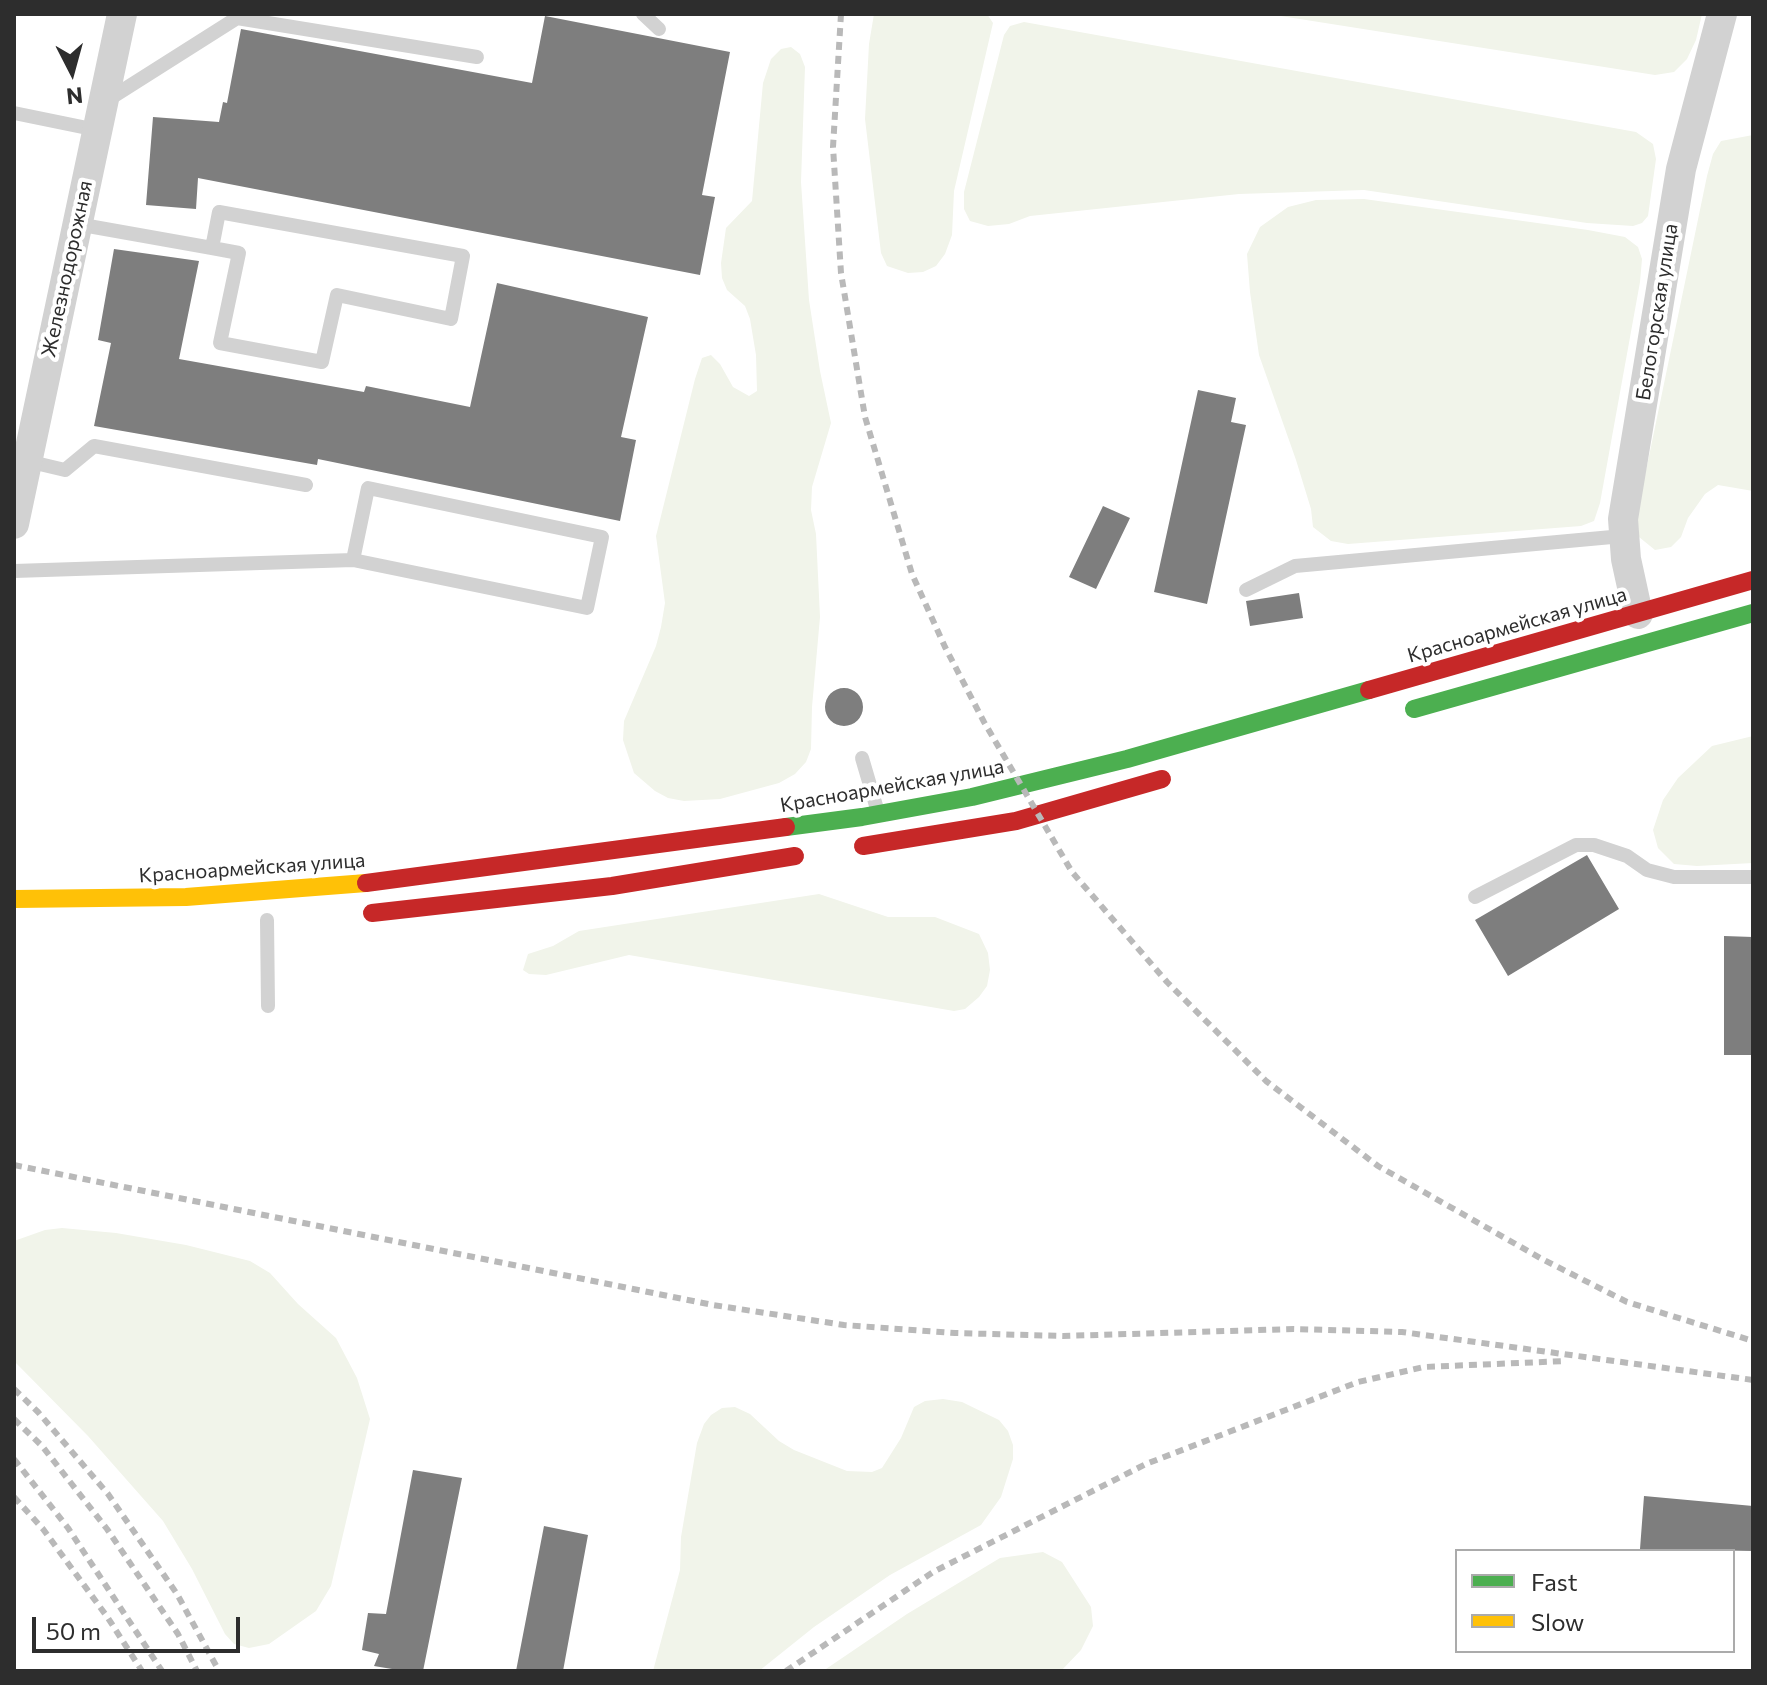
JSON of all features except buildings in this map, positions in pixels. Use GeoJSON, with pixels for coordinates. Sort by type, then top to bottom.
{"type":"FeatureCollection","features":[{"type":"Feature","properties":{"kind":"main road","name":"Красноармейская улица"},"geometry":{"type":"LineString","coordinates":[[14,899],[186,897],[399,880],[610,853],[972,797],[1127,759],[1753,580]]}},
{"type":"Feature","properties":{"kind":"main road"},"geometry":{"type":"LineString","coordinates":[[1392,715],[1753,613]]}},
{"type":"Feature","properties":{"kind":"main road"},"geometry":{"type":"LineString","coordinates":[[838,850],[1016,821],[1180,774]]}},
{"type":"Feature","properties":{"kind":"main road"},"geometry":{"type":"LineString","coordinates":[[356,914],[612,886],[808,854]]}},
{"type":"Feature","properties":{"kind":"street","name":"Железнодорожная"},"geometry":{"type":"LineString","coordinates":[[14,524],[122,14]]}},
{"type":"Feature","properties":{"kind":"street","name":"Белогорская улица"},"geometry":{"type":"LineString","coordinates":[[1638,614],[1623,536],[1626,497],[1681,169],[1722,14]]}},
{"type":"Feature","properties":{"kind":"lane"},"geometry":{"type":"LineString","coordinates":[[643,14],[659,29]]}},
{"type":"Feature","properties":{"kind":"lane"},"geometry":{"type":"LineString","coordinates":[[14,113],[100,117],[237,18],[477,57]]}},
{"type":"Feature","properties":{"kind":"lane"},"geometry":{"type":"LineString","coordinates":[[76,224],[239,253],[220,343],[322,362],[337,295],[451,319],[463,256],[219,212],[212,248]]}},
{"type":"Feature","properties":{"kind":"lane"},"geometry":{"type":"LineString","coordinates":[[27,461],[65,470],[94,446],[306,485]]}},
{"type":"Feature","properties":{"kind":"lane"},"geometry":{"type":"LineString","coordinates":[[14,571],[353,560],[587,608],[602,537],[368,488],[353,560]]}},
{"type":"Feature","properties":{"kind":"lane"},"geometry":{"type":"LineString","coordinates":[[1246,590],[1295,566],[1623,536]]}},
{"type":"Feature","properties":{"kind":"lane"},"geometry":{"type":"LineString","coordinates":[[862,758],[879,813]]}},
{"type":"Feature","properties":{"kind":"lane"},"geometry":{"type":"LineString","coordinates":[[1475,897],[1576,845],[1594,845],[1627,856],[1647,870],[1674,877],[1753,877]]}},
{"type":"Feature","properties":{"kind":"lane"},"geometry":{"type":"LineString","coordinates":[[267,920],[268,1006]]}},
{"type":"Feature","properties":{"kind":"shaded area"},"geometry":{"type":"Polygon","coordinates":[[[874,14],[987,14],[993,23],[954,191],[952,235],[945,254],[936,266],[923,272],[908,273],[887,266],[881,253],[865,119],[869,44],[874,14]]]}},
{"type":"Feature","properties":{"kind":"shaded area"},"geometry":{"type":"Polygon","coordinates":[[[1268,14],[1702,14],[1696,40],[1687,59],[1674,72],[1655,75],[1268,14]]]}},
{"type":"Feature","properties":{"kind":"shaded area"},"geometry":{"type":"Polygon","coordinates":[[[1024,22],[1636,132],[1653,144],[1656,159],[1648,216],[1642,223],[1633,226],[1587,223],[1364,190],[1239,194],[1030,216],[1009,224],[988,226],[970,221],[964,209],[964,192],[1004,35],[1010,26],[1024,22]]]}},
{"type":"Feature","properties":{"kind":"shaded area"},"geometry":{"type":"Polygon","coordinates":[[[791,47],[800,54],[805,67],[801,182],[809,300],[831,423],[812,487],[811,510],[816,534],[820,617],[811,749],[806,762],[795,774],[779,783],[720,799],[684,801],[655,791],[634,773],[623,740],[624,721],[661,627],[665,603],[656,536],[702,358],[711,355],[733,387],[749,396],[757,391],[756,355],[750,319],[745,306],[727,290],[721,263],[726,228],[752,201],[763,83],[771,59],[781,49],[791,47]]]}},
{"type":"Feature","properties":{"kind":"shaded area"},"geometry":{"type":"Polygon","coordinates":[[[1753,135],[1753,491],[1718,485],[1705,494],[1688,518],[1681,537],[1671,547],[1655,550],[1639,537],[1637,514],[1707,176],[1713,154],[1721,141],[1753,135]]]}},
{"type":"Feature","properties":{"kind":"shaded area"},"geometry":{"type":"Polygon","coordinates":[[[1364,199],[1588,230],[1625,237],[1638,247],[1642,259],[1640,282],[1600,503],[1594,521],[1581,526],[1348,544],[1331,541],[1313,527],[1311,509],[1296,460],[1259,355],[1247,254],[1260,227],[1288,207],[1316,200],[1364,199]]]}},
{"type":"Feature","properties":{"kind":"shaded area"},"geometry":{"type":"Polygon","coordinates":[[[1753,736],[1753,863],[1674,864],[1658,848],[1653,830],[1663,800],[1678,778],[1712,746],[1753,736]]]}},
{"type":"Feature","properties":{"kind":"shaded area"},"geometry":{"type":"Polygon","coordinates":[[[819,894],[888,917],[935,917],[979,934],[988,953],[990,970],[987,986],[965,1009],[954,1011],[629,955],[546,975],[529,974],[523,970],[528,954],[553,946],[579,931],[819,894]]]}},
{"type":"Feature","properties":{"kind":"shaded area"},"geometry":{"type":"Polygon","coordinates":[[[62,1228],[186,1245],[250,1261],[270,1273],[298,1304],[336,1338],[357,1378],[370,1419],[331,1586],[316,1611],[269,1644],[249,1648],[234,1644],[225,1634],[163,1521],[88,1436],[14,1361],[14,1241],[45,1230],[62,1228]]]}},
{"type":"Feature","properties":{"kind":"shaded area"},"geometry":{"type":"Polygon","coordinates":[[[943,1399],[962,1402],[999,1420],[1008,1431],[1013,1445],[1013,1459],[1001,1497],[981,1525],[890,1575],[814,1627],[759,1671],[653,1671],[680,1570],[681,1537],[697,1443],[711,1415],[722,1408],[735,1407],[750,1414],[779,1441],[794,1450],[847,1471],[872,1472],[882,1468],[901,1438],[914,1407],[925,1401],[943,1399]]]}},
{"type":"Feature","properties":{"kind":"shaded area"},"geometry":{"type":"Polygon","coordinates":[[[1043,1552],[1062,1562],[1091,1607],[1093,1626],[1081,1650],[1061,1671],[823,1671],[907,1614],[1000,1558],[1043,1552]]]}},
{"type":"Feature","properties":{"kind":"railway"},"geometry":{"type":"LineString","coordinates":[[841,14],[833,147],[841,273],[865,417],[912,574],[945,647],[984,722],[1072,872],[1167,982],[1266,1081],[1378,1166],[1542,1259],[1627,1302],[1753,1341]]}},
{"type":"Feature","properties":{"kind":"railway"},"geometry":{"type":"LineString","coordinates":[[14,1165],[713,1305],[844,1325],[955,1333],[1063,1336],[1294,1329],[1402,1332],[1753,1380]]}},
{"type":"Feature","properties":{"kind":"railway"},"geometry":{"type":"LineString","coordinates":[[786,1671],[933,1572],[1146,1464],[1358,1382],[1424,1367],[1566,1361]]}},
{"type":"Feature","properties":{"kind":"railway"},"geometry":{"type":"LineString","coordinates":[[14,1389],[38,1412],[108,1494],[177,1594],[219,1671]]}},
{"type":"Feature","properties":{"kind":"railway"},"geometry":{"type":"LineString","coordinates":[[14,1419],[42,1446],[107,1529],[178,1634],[197,1671]]}},
{"type":"Feature","properties":{"kind":"railway"},"geometry":{"type":"LineString","coordinates":[[14,1459],[68,1528],[162,1671]]}},
{"type":"Feature","properties":{"kind":"railway"},"geometry":{"type":"LineString","coordinates":[[14,1497],[43,1529],[108,1618],[142,1671]]}},
{"type":"Feature","properties":{"kind":"traffic: fast"},"geometry":{"type":"LineString","coordinates":[[1414,709],[1753,613]]}},
{"type":"Feature","properties":{"kind":"traffic: fast"},"geometry":{"type":"LineString","coordinates":[[786,827],[972,797],[1127,759],[1369,690]]}},
{"type":"Feature","properties":{"kind":"traffic: slow"},"geometry":{"type":"LineString","coordinates":[[14,899],[186,897],[366,883]]}},
{"type":"Feature","properties":{"kind":"traffic: jam"},"geometry":{"type":"LineString","coordinates":[[1369,690],[1753,580]]}},
{"type":"Feature","properties":{"kind":"traffic: jam"},"geometry":{"type":"LineString","coordinates":[[863,846],[1016,821],[1162,779]]}},
{"type":"Feature","properties":{"kind":"traffic: jam"},"geometry":{"type":"LineString","coordinates":[[366,883],[786,827]]}},
{"type":"Feature","properties":{"kind":"traffic: jam"},"geometry":{"type":"LineString","coordinates":[[372,913],[612,886],[795,856]]}}]}
